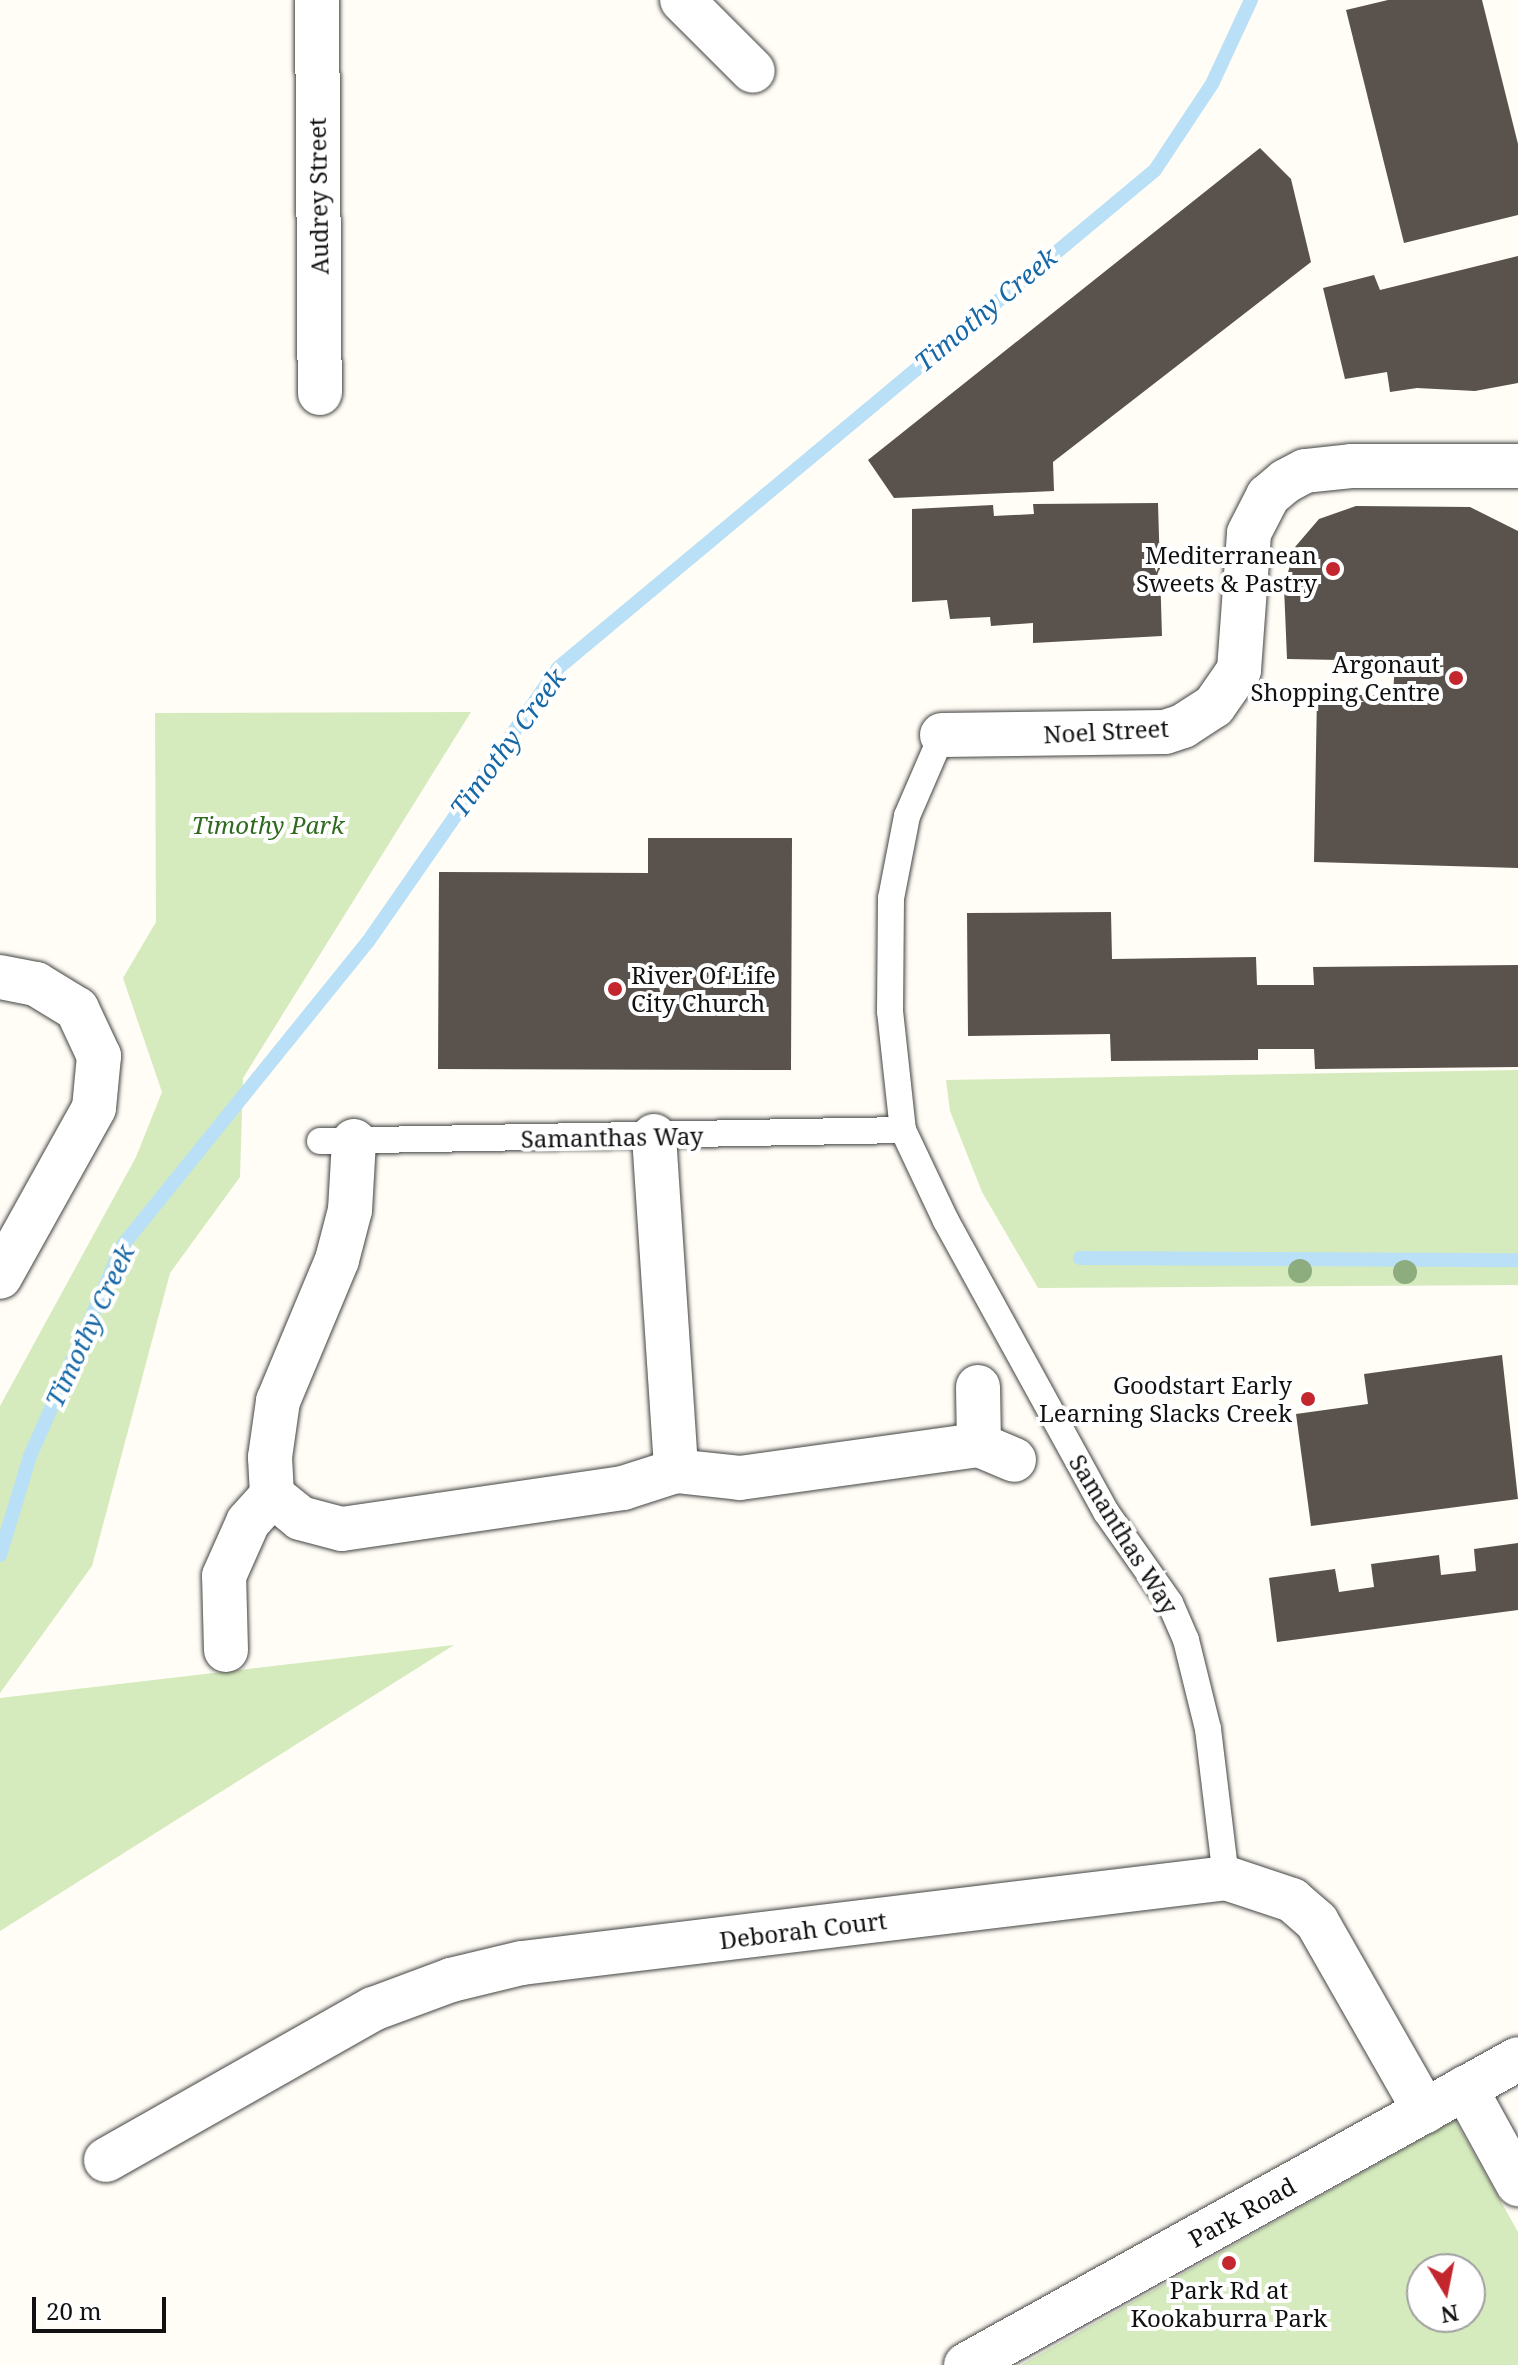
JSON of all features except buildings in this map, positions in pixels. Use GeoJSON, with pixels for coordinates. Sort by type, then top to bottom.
{"type":"FeatureCollection","features":[{"type":"Feature","properties":{"kind":"street","name":"Audrey Street"},"geometry":{"type":"LineString","coordinates":[[317,0],[320,393]]}},
{"type":"Feature","properties":{"kind":"street"},"geometry":{"type":"LineString","coordinates":[[682,0],[753,71]]}},
{"type":"Feature","properties":{"kind":"street","name":"Noel Street"},"geometry":{"type":"LineString","coordinates":[[942,735],[1151,732],[1183,726],[1214,706],[1239,670],[1249,533],[1268,496],[1286,481],[1305,471],[1351,466],[1518,466]]}},
{"type":"Feature","properties":{"kind":"street"},"geometry":{"type":"LineString","coordinates":[[0,977],[36,984],[77,1009],[99,1056],[94,1108],[0,1277]]}},
{"type":"Feature","properties":{"kind":"street"},"geometry":{"type":"LineString","coordinates":[[654,1136],[676,1471]]}},
{"type":"Feature","properties":{"kind":"street"},"geometry":{"type":"LineString","coordinates":[[226,1650],[224,1576],[248,1522],[272,1495],[270,1457],[278,1401],[337,1260],[350,1210],[337,1141]]}},
{"type":"Feature","properties":{"kind":"street"},"geometry":{"type":"LineString","coordinates":[[272,1495],[300,1518],[342,1529],[623,1488],[676,1471],[740,1478],[997,1452],[978,1387]]}},
{"type":"Feature","properties":{"kind":"street","name":"Deborah Court"},"geometry":{"type":"LineString","coordinates":[[106,2160],[373,2009],[451,1980],[522,1963],[1226,1878],[1292,1900],[1317,1922],[1425,2111]]}},
{"type":"Feature","properties":{"kind":"street","name":"Park Road"},"geometry":{"type":"LineString","coordinates":[[966,2365],[1518,2059]]}},
{"type":"Feature","properties":{"kind":"street"},"geometry":{"type":"LineString","coordinates":[[1465,2088],[1518,2184]]}},
{"type":"Feature","properties":{"kind":"lane","name":"Samanthas Way"},"geometry":{"type":"LineString","coordinates":[[942,735],[907,816],[891,898],[890,1011],[903,1130],[946,1221],[1106,1512],[1170,1603],[1181,1628],[1208,1729],[1226,1878]]}},
{"type":"Feature","properties":{"kind":"lane","name":"Samanthas Way"},"geometry":{"type":"LineString","coordinates":[[337,1141],[903,1130]]}},
{"type":"Feature","properties":{"kind":"green space","name":"Timothy Park"},"geometry":{"type":"Polygon","coordinates":[[[471,712],[243,1078],[240,1177],[170,1273],[92,1566],[0,1693],[0,1406],[136,1157],[162,1092],[123,978],[156,922],[155,713],[471,712]]]}},
{"type":"Feature","properties":{"kind":"green space"},"geometry":{"type":"Polygon","coordinates":[[[1518,1070],[1518,1285],[1038,1288],[982,1192],[950,1111],[946,1080],[1518,1070]]]}},
{"type":"Feature","properties":{"kind":"green space"},"geometry":{"type":"Polygon","coordinates":[[[454,1645],[0,1931],[0,1698],[454,1645]]]}},
{"type":"Feature","properties":{"kind":"green space"},"geometry":{"type":"Polygon","coordinates":[[[1455,2120],[1518,2232],[1518,2365],[1021,2365],[1455,2120]]]}},
{"type":"Feature","properties":{"kind":"waterway","name":"Timothy Creek"},"geometry":{"type":"LineString","coordinates":[[0,1555],[30,1456],[123,1245],[367,943],[558,668],[1155,170],[1212,84],[1251,0]]}},
{"type":"Feature","properties":{"kind":"waterway"},"geometry":{"type":"LineString","coordinates":[[1080,1258],[1518,1260]]}},
{"type":"Feature","properties":{"kind":"place","name":"Mediterranean Sweets & Pastry"},"geometry":{"type":"Point","coordinates":[1333,569]}},
{"type":"Feature","properties":{"kind":"place","name":"Argonaut Shopping Centre"},"geometry":{"type":"Point","coordinates":[1456,678]}},
{"type":"Feature","properties":{"kind":"place","name":"River Of Life City Church"},"geometry":{"type":"Point","coordinates":[615,989]}},
{"type":"Feature","properties":{"kind":"place","name":"Goodstart Early Learning Slacks Creek"},"geometry":{"type":"Point","coordinates":[1308,1399]}},
{"type":"Feature","properties":{"kind":"place","name":"Park Rd at Kookaburra Park"},"geometry":{"type":"Point","coordinates":[1229,2263]}}]}
